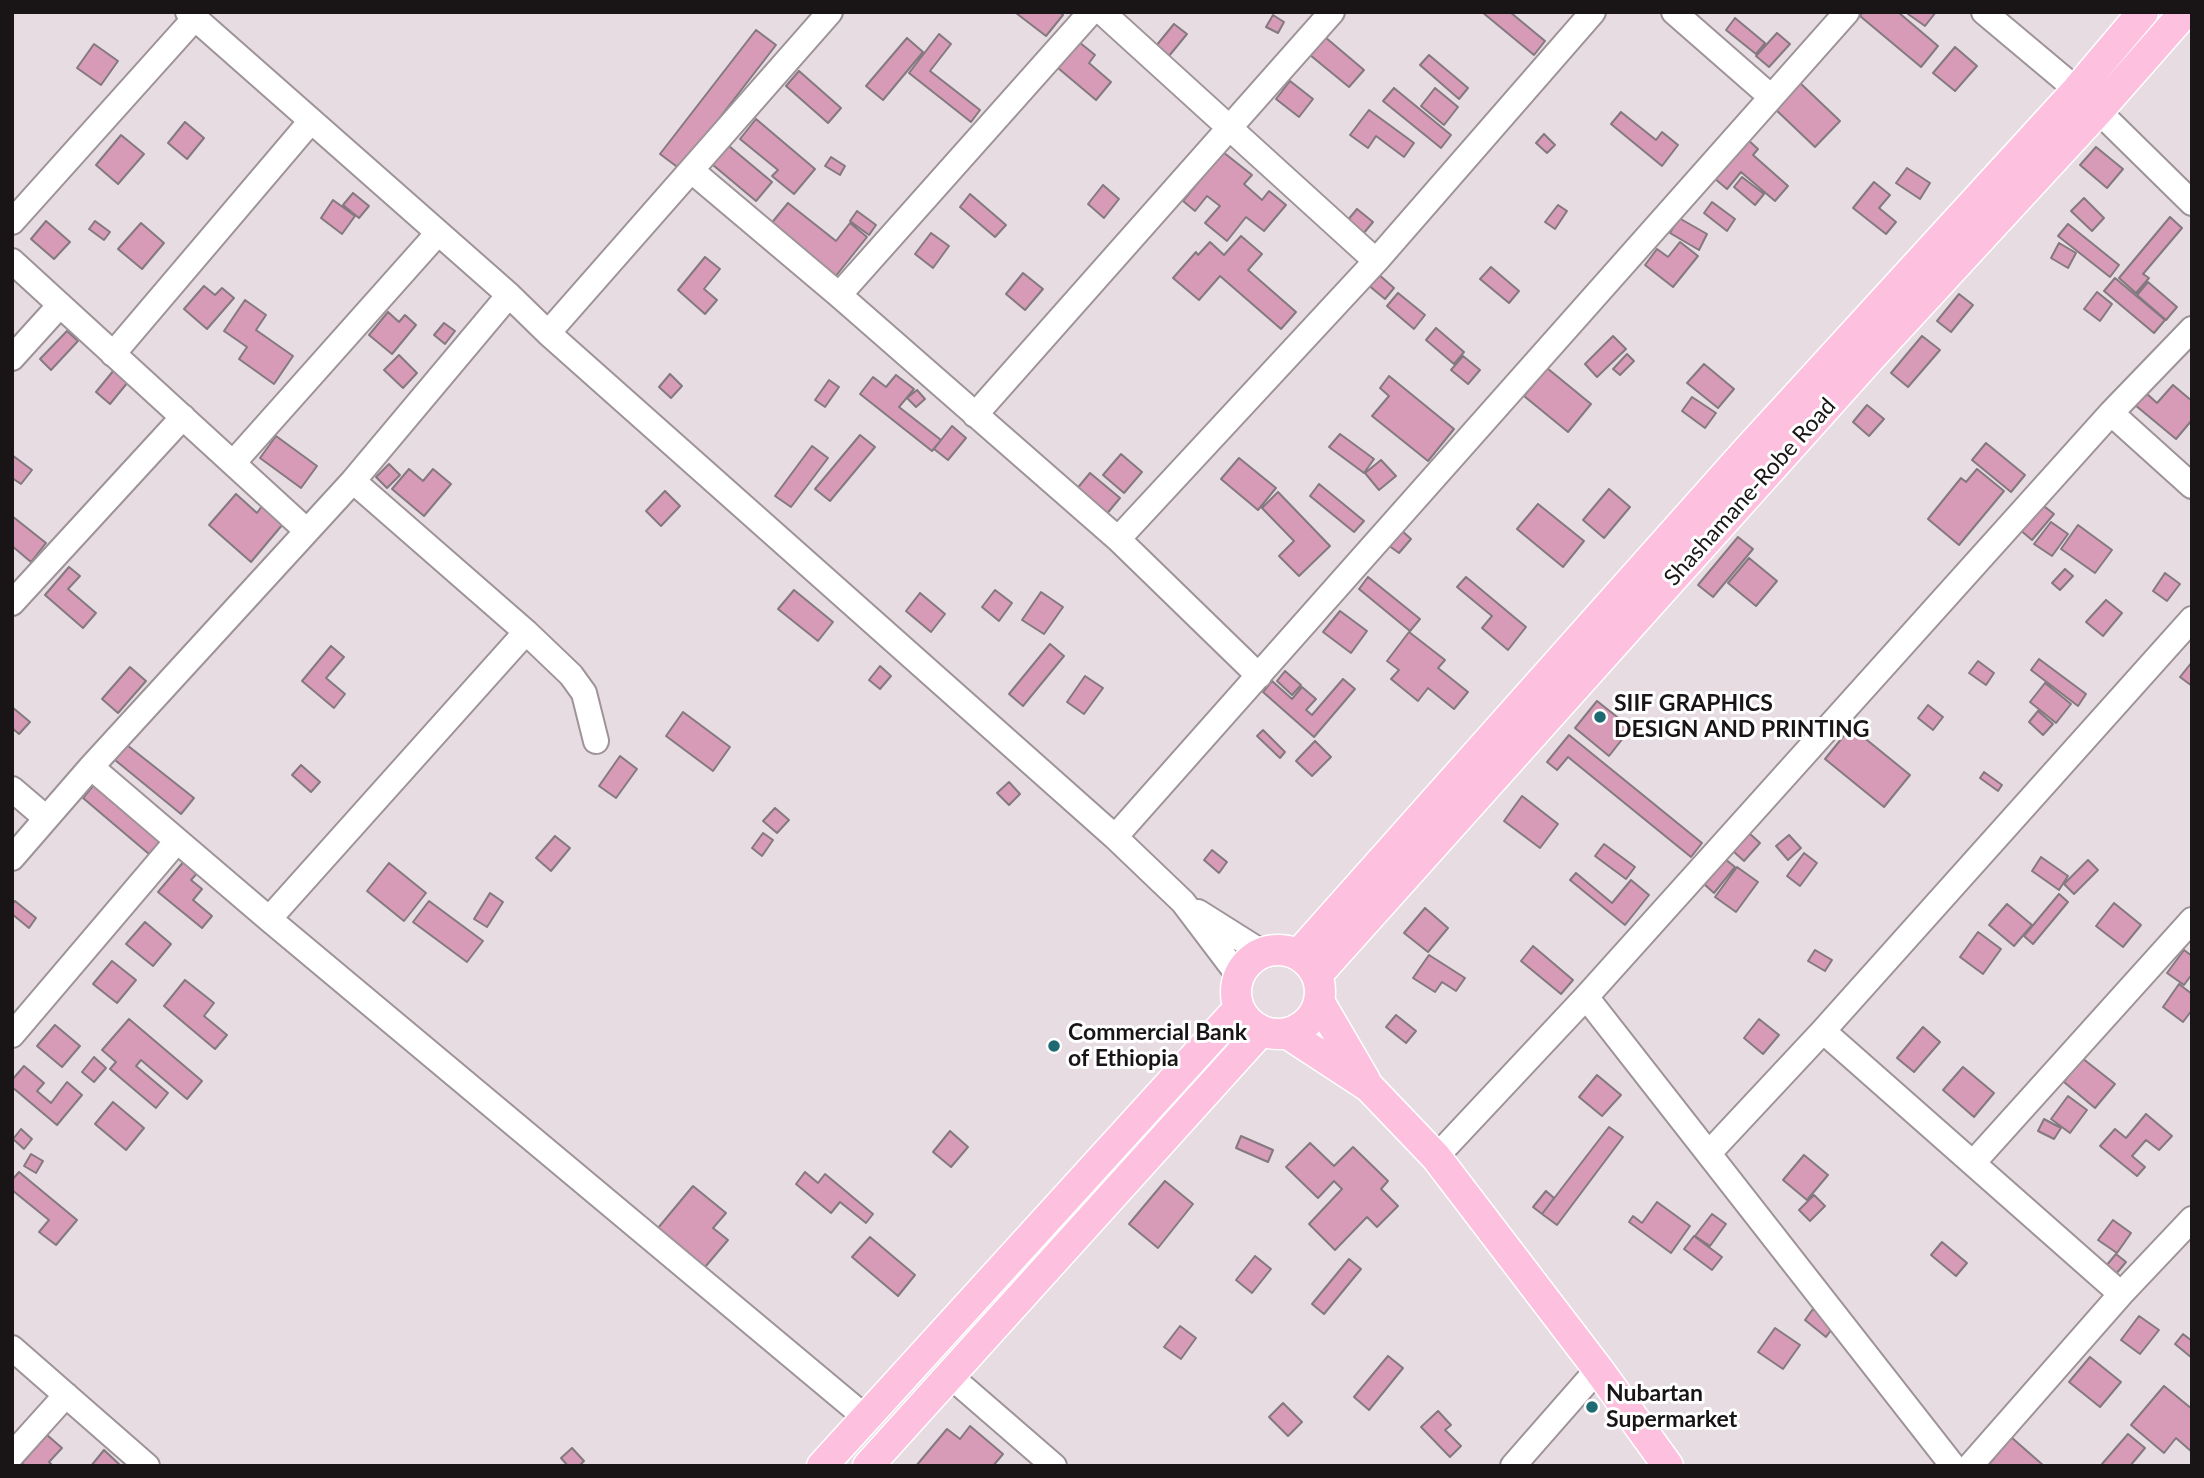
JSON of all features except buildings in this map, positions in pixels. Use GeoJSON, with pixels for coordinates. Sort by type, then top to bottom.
{"type":"FeatureCollection","features":[{"type":"Feature","properties":{"kind":"main road","name":"Shashamane-Robe Road"},"geometry":{"type":"LineString","coordinates":[[868,1466],[1190,1112],[1275,1032],[1305,1026],[1317,1011],[1312,977],[1744,454],[2077,90],[2143,12]]}},
{"type":"Feature","properties":{"kind":"main road","name":"Shashamane-Robe Road"},"geometry":{"type":"LineString","coordinates":[[1312,977],[2185,12]]}},
{"type":"Feature","properties":{"kind":"main road"},"geometry":{"type":"LineString","coordinates":[[1368,1087],[1312,977],[1275,950],[1253,958],[1239,976],[1236,992],[1239,1007],[1252,1025],[1275,1032],[1368,1087],[1436,1157],[1598,1369],[1668,1466]]}},
{"type":"Feature","properties":{"kind":"main road"},"geometry":{"type":"LineString","coordinates":[[822,1466],[1239,1007]]}},
{"type":"Feature","properties":{"kind":"street"},"geometry":{"type":"LineString","coordinates":[[548,333],[830,12]]}},
{"type":"Feature","properties":{"kind":"street"},"geometry":{"type":"LineString","coordinates":[[839,295],[1091,12]]}},
{"type":"Feature","properties":{"kind":"street"},"geometry":{"type":"LineString","coordinates":[[1102,12],[1376,261]]}},
{"type":"Feature","properties":{"kind":"street"},"geometry":{"type":"LineString","coordinates":[[975,415],[1332,12]]}},
{"type":"Feature","properties":{"kind":"street"},"geometry":{"type":"LineString","coordinates":[[1118,539],[1376,261],[1592,12]]}},
{"type":"Feature","properties":{"kind":"street"},"geometry":{"type":"LineString","coordinates":[[1674,12],[1770,96]]}},
{"type":"Feature","properties":{"kind":"street"},"geometry":{"type":"LineString","coordinates":[[1115,838],[1847,12]]}},
{"type":"Feature","properties":{"kind":"street"},"geometry":{"type":"LineString","coordinates":[[1984,12],[2077,90],[2192,203]]}},
{"type":"Feature","properties":{"kind":"street"},"geometry":{"type":"LineString","coordinates":[[12,222],[191,15],[509,295],[548,333],[1115,838],[1183,902],[1239,976]]}},
{"type":"Feature","properties":{"kind":"street"},"geometry":{"type":"LineString","coordinates":[[113,354],[311,121]]}},
{"type":"Feature","properties":{"kind":"street"},"geometry":{"type":"LineString","coordinates":[[692,171],[839,295],[1118,539],[1259,676]]}},
{"type":"Feature","properties":{"kind":"street"},"geometry":{"type":"LineString","coordinates":[[234,462],[438,233]]}},
{"type":"Feature","properties":{"kind":"street"},"geometry":{"type":"LineString","coordinates":[[12,261],[307,531]]}},
{"type":"Feature","properties":{"kind":"street"},"geometry":{"type":"LineString","coordinates":[[12,858],[91,767],[353,481],[509,295]]}},
{"type":"Feature","properties":{"kind":"street"},"geometry":{"type":"LineString","coordinates":[[12,358],[60,305]]}},
{"type":"Feature","properties":{"kind":"street"},"geometry":{"type":"LineString","coordinates":[[1436,1157],[1586,997],[2111,413],[2192,328]]}},
{"type":"Feature","properties":{"kind":"street"},"geometry":{"type":"LineString","coordinates":[[2111,413],[2192,486]]}},
{"type":"Feature","properties":{"kind":"street"},"geometry":{"type":"LineString","coordinates":[[12,603],[183,417]]}},
{"type":"Feature","properties":{"kind":"street"},"geometry":{"type":"LineString","coordinates":[[353,481],[526,632],[571,675],[584,693],[596,741]]}},
{"type":"Feature","properties":{"kind":"street"},"geometry":{"type":"LineString","coordinates":[[1709,1153],[1823,1031],[2192,619]]}},
{"type":"Feature","properties":{"kind":"street"},"geometry":{"type":"LineString","coordinates":[[269,919],[526,632]]}},
{"type":"Feature","properties":{"kind":"street"},"geometry":{"type":"LineString","coordinates":[[91,767],[865,1417]]}},
{"type":"Feature","properties":{"kind":"street"},"geometry":{"type":"LineString","coordinates":[[12,789],[46,818]]}},
{"type":"Feature","properties":{"kind":"street"},"geometry":{"type":"LineString","coordinates":[[12,1035],[177,841]]}},
{"type":"Feature","properties":{"kind":"street"},"geometry":{"type":"LineString","coordinates":[[1183,902],[1263,953]]}},
{"type":"Feature","properties":{"kind":"street"},"geometry":{"type":"LineString","coordinates":[[1973,1163],[2192,920]]}},
{"type":"Feature","properties":{"kind":"street"},"geometry":{"type":"LineString","coordinates":[[1586,997],[1953,1466]]}},
{"type":"Feature","properties":{"kind":"street"},"geometry":{"type":"LineString","coordinates":[[1823,1031],[2121,1294]]}},
{"type":"Feature","properties":{"kind":"street"},"geometry":{"type":"LineString","coordinates":[[1970,1466],[2121,1294],[2192,1219]]}},
{"type":"Feature","properties":{"kind":"street"},"geometry":{"type":"LineString","coordinates":[[12,1348],[147,1466]]}},
{"type":"Feature","properties":{"kind":"street"},"geometry":{"type":"LineString","coordinates":[[1513,1466],[1598,1369]]}},
{"type":"Feature","properties":{"kind":"street"},"geometry":{"type":"LineString","coordinates":[[949,1374],[1054,1466]]}},
{"type":"Feature","properties":{"kind":"street"},"geometry":{"type":"LineString","coordinates":[[12,1455],[66,1395]]}},
{"type":"Feature","properties":{"kind":"place","name":"SIIF GRAPHICS DESIGN AND PRINTING"},"geometry":{"type":"Point","coordinates":[1600,717]}},
{"type":"Feature","properties":{"kind":"place","name":"Commercial Bank of Ethiopia"},"geometry":{"type":"Point","coordinates":[1054,1046]}},
{"type":"Feature","properties":{"kind":"place","name":"Nubartan Supermarket"},"geometry":{"type":"Point","coordinates":[1592,1407]}}]}
